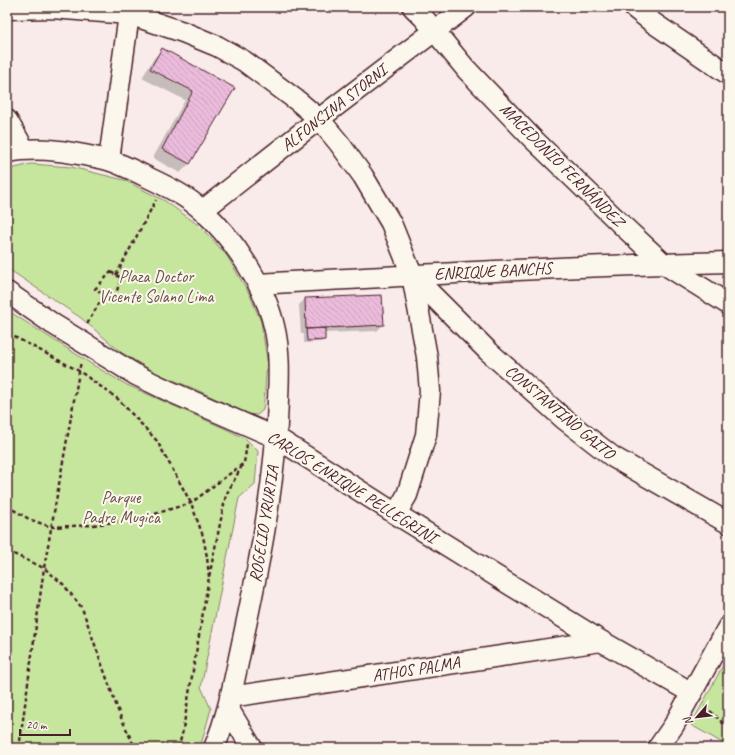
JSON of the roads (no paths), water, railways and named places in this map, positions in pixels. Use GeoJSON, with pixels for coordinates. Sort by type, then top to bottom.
{"type":"FeatureCollection","features":[{"type":"Feature","properties":{"kind":"street","name":"MACEDONIO FERNÁNDEZ"},"geometry":{"type":"LineString","coordinates":[[413,7],[466,69],[532,138],[664,264],[728,304]]}},
{"type":"Feature","properties":{"kind":"street","name":"ALFONSINA STORNI"},"geometry":{"type":"LineString","coordinates":[[203,210],[466,7]]}},
{"type":"Feature","properties":{"kind":"street"},"geometry":{"type":"LineString","coordinates":[[633,7],[652,22],[728,74]]}},
{"type":"Feature","properties":{"kind":"street"},"geometry":{"type":"LineString","coordinates":[[7,9],[52,8],[130,11],[217,46],[244,61],[299,102],[319,119],[363,176],[391,222],[412,275],[427,357],[430,391],[426,435],[407,495],[396,514]]}},
{"type":"Feature","properties":{"kind":"street"},"geometry":{"type":"LineString","coordinates":[[109,160],[130,11]]}},
{"type":"Feature","properties":{"kind":"street"},"geometry":{"type":"LineString","coordinates":[[7,120],[15,151]]}},
{"type":"Feature","properties":{"kind":"street","name":"ROGELIO YRURTIA"},"geometry":{"type":"LineString","coordinates":[[15,151],[38,148],[109,160],[160,196],[186,198],[203,210],[232,242],[258,284],[272,320],[278,351],[277,438],[261,554],[229,702],[214,748]]}},
{"type":"Feature","properties":{"kind":"street","name":"ENRIQUE BANCHS"},"geometry":{"type":"LineString","coordinates":[[258,284],[412,275],[728,262]]}},
{"type":"Feature","properties":{"kind":"street","name":"CONSTANTINO GAITO"},"geometry":{"type":"LineString","coordinates":[[412,275],[488,351],[564,419],[613,457],[728,523]]}},
{"type":"Feature","properties":{"kind":"street","name":"CARLOS ENRIQUE PELLEGRINI"},"geometry":{"type":"LineString","coordinates":[[7,292],[136,375],[277,438],[396,514],[601,641],[692,693]]}},
{"type":"Feature","properties":{"kind":"street"},"geometry":{"type":"LineString","coordinates":[[658,748],[674,725],[728,627]]}},
{"type":"Feature","properties":{"kind":"street","name":"ATHOS PALMA"},"geometry":{"type":"LineString","coordinates":[[229,702],[601,641]]}},
{"type":"Feature","properties":{"kind":"street"},"geometry":{"type":"LineString","coordinates":[[229,702],[252,748]]}},
{"type":"Feature","properties":{"kind":"park label","name":"Plaza Doctor Vicente Solano Lima"},"geometry":{"type":"Point","coordinates":[156,286]}},
{"type":"Feature","properties":{"kind":"park label","name":"Parque Padre Mugica"},"geometry":{"type":"Point","coordinates":[121,507]}}]}
